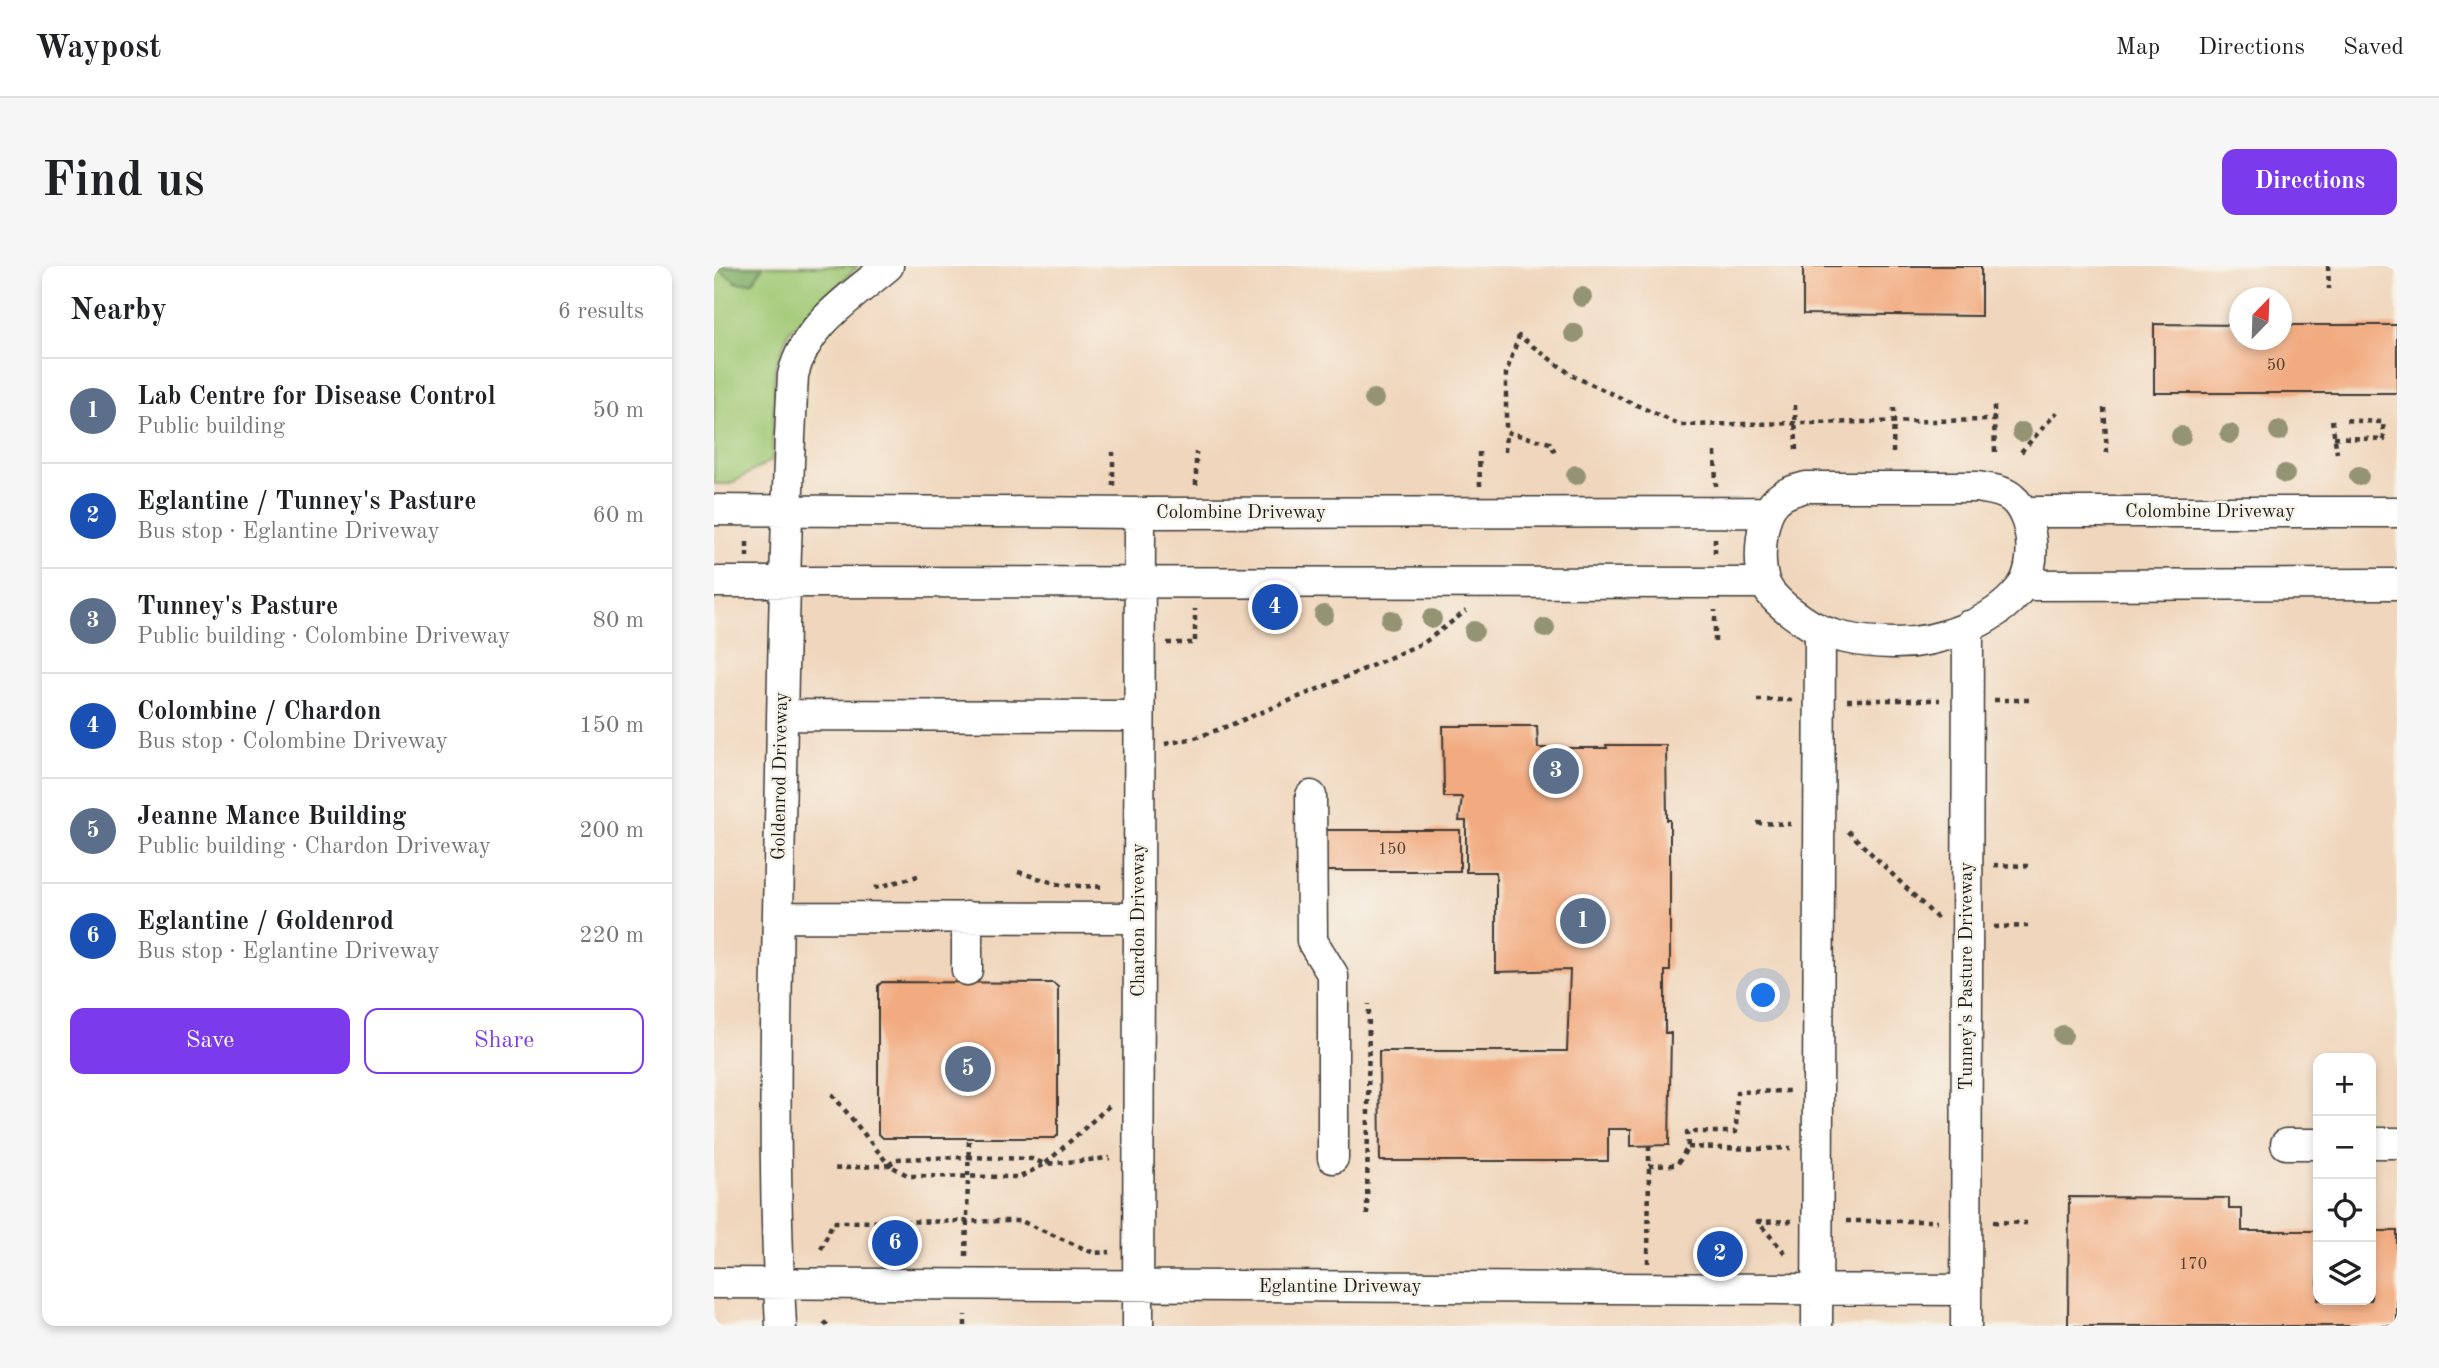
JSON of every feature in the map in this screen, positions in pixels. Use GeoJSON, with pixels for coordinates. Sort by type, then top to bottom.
{"type":"FeatureCollection","features":[{"type":"Feature","properties":{"kind":"street","name":"Goldenrod Driveway"},"geometry":{"type":"LineString","coordinates":[[781,1326],[776,1216],[778,917],[786,510],[793,376],[798,357],[817,326],[888,266]]}},
{"type":"Feature","properties":{"kind":"street"},"geometry":{"type":"LineString","coordinates":[[1806,487],[1977,487],[1997,491],[2012,498],[2023,512],[2030,536],[2030,564],[2023,585],[2010,600],[1968,626],[1932,640],[1894,643],[1856,640],[1820,631],[1780,602],[1765,583],[1762,534],[1768,512],[1777,500],[1791,491],[1806,487]]}},
{"type":"Feature","properties":{"kind":"street","name":"Colombine Driveway"},"geometry":{"type":"LineString","coordinates":[[714,510],[1140,513],[1768,512]]}},
{"type":"Feature","properties":{"kind":"street","name":"Colombine Driveway"},"geometry":{"type":"LineString","coordinates":[[2023,512],[2397,512]]}},
{"type":"Feature","properties":{"kind":"street","name":"Chardon Driveway"},"geometry":{"type":"LineString","coordinates":[[1138,1326],[1140,513]]}},
{"type":"Feature","properties":{"kind":"street"},"geometry":{"type":"LineString","coordinates":[[714,582],[1765,583]]}},
{"type":"Feature","properties":{"kind":"street"},"geometry":{"type":"LineString","coordinates":[[2023,585],[2397,584]]}},
{"type":"Feature","properties":{"kind":"street","name":"Tunney's Pasture Driveway"},"geometry":{"type":"LineString","coordinates":[[1966,1326],[1968,626]]}},
{"type":"Feature","properties":{"kind":"street"},"geometry":{"type":"LineString","coordinates":[[1817,1326],[1820,631]]}},
{"type":"Feature","properties":{"kind":"street"},"geometry":{"type":"LineString","coordinates":[[782,715],[1139,716]]}},
{"type":"Feature","properties":{"kind":"street"},"geometry":{"type":"LineString","coordinates":[[1311,796],[1312,941],[1333,975],[1333,1158]]}},
{"type":"Feature","properties":{"kind":"street"},"geometry":{"type":"LineString","coordinates":[[778,917],[1139,918]]}},
{"type":"Feature","properties":{"kind":"street"},"geometry":{"type":"LineString","coordinates":[[967,917],[967,970]]}},
{"type":"Feature","properties":{"kind":"street"},"geometry":{"type":"LineString","coordinates":[[2376,1143],[2397,1143]]}},
{"type":"Feature","properties":{"kind":"street"},"geometry":{"type":"LineString","coordinates":[[2286,1144],[2313,1144]]}},
{"type":"Feature","properties":{"kind":"street","name":"Eglantine Driveway"},"geometry":{"type":"LineString","coordinates":[[714,1283],[1966,1290]]}},
{"type":"Feature","properties":{"kind":"path"},"geometry":{"type":"LineString","coordinates":[[2328,266],[2329,289]]}},
{"type":"Feature","properties":{"kind":"path"},"geometry":{"type":"LineString","coordinates":[[1505,452],[1506,373],[1519,336],[1573,376],[1680,425],[1994,420]]}},
{"type":"Feature","properties":{"kind":"path"},"geometry":{"type":"LineString","coordinates":[[1795,405],[1796,453]]}},
{"type":"Feature","properties":{"kind":"path"},"geometry":{"type":"LineString","coordinates":[[1893,453],[1894,407]]}},
{"type":"Feature","properties":{"kind":"path"},"geometry":{"type":"LineString","coordinates":[[1994,407],[1995,452]]}},
{"type":"Feature","properties":{"kind":"path"},"geometry":{"type":"LineString","coordinates":[[2104,408],[2106,453]]}},
{"type":"Feature","properties":{"kind":"path"},"geometry":{"type":"LineString","coordinates":[[2021,452],[2057,412]]}},
{"type":"Feature","properties":{"kind":"path"},"geometry":{"type":"LineString","coordinates":[[2332,420],[2337,453]]}},
{"type":"Feature","properties":{"kind":"path"},"geometry":{"type":"LineString","coordinates":[[2334,437],[2384,440],[2383,422],[2342,420]]}},
{"type":"Feature","properties":{"kind":"path"},"geometry":{"type":"LineString","coordinates":[[1506,432],[1550,443],[1555,452]]}},
{"type":"Feature","properties":{"kind":"path"},"geometry":{"type":"LineString","coordinates":[[1112,493],[1113,452]]}},
{"type":"Feature","properties":{"kind":"path"},"geometry":{"type":"LineString","coordinates":[[1196,452],[1196,493]]}},
{"type":"Feature","properties":{"kind":"path"},"geometry":{"type":"LineString","coordinates":[[1479,452],[1480,494]]}},
{"type":"Feature","properties":{"kind":"path"},"geometry":{"type":"LineString","coordinates":[[1715,452],[1716,493]]}},
{"type":"Feature","properties":{"kind":"path"},"geometry":{"type":"LineString","coordinates":[[746,561],[747,533]]}},
{"type":"Feature","properties":{"kind":"path"},"geometry":{"type":"LineString","coordinates":[[1715,534],[1716,563]]}},
{"type":"Feature","properties":{"kind":"path"},"geometry":{"type":"LineString","coordinates":[[1156,643],[1195,643],[1195,599]]}},
{"type":"Feature","properties":{"kind":"path"},"geometry":{"type":"LineString","coordinates":[[1715,602],[1715,642]]}},
{"type":"Feature","properties":{"kind":"path"},"geometry":{"type":"LineString","coordinates":[[1153,746],[1206,734],[1335,682],[1425,642],[1467,610]]}},
{"type":"Feature","properties":{"kind":"path"},"geometry":{"type":"LineString","coordinates":[[1836,700],[1949,699]]}},
{"type":"Feature","properties":{"kind":"path"},"geometry":{"type":"LineString","coordinates":[[1990,699],[2030,699]]}},
{"type":"Feature","properties":{"kind":"path"},"geometry":{"type":"LineString","coordinates":[[1757,700],[1796,701]]}},
{"type":"Feature","properties":{"kind":"path"},"geometry":{"type":"LineString","coordinates":[[1757,823],[1797,824]]}},
{"type":"Feature","properties":{"kind":"path"},"geometry":{"type":"LineString","coordinates":[[1848,830],[1947,927]]}},
{"type":"Feature","properties":{"kind":"path"},"geometry":{"type":"LineString","coordinates":[[1018,872],[1061,885],[1110,887]]}},
{"type":"Feature","properties":{"kind":"path"},"geometry":{"type":"LineString","coordinates":[[868,889],[918,876]]}},
{"type":"Feature","properties":{"kind":"path"},"geometry":{"type":"LineString","coordinates":[[1992,927],[2028,926]]}},
{"type":"Feature","properties":{"kind":"path"},"geometry":{"type":"LineString","coordinates":[[1367,1215],[1369,1004]]}},
{"type":"Feature","properties":{"kind":"path"},"geometry":{"type":"LineString","coordinates":[[1649,1166],[1677,1165],[1688,1147],[1687,1132],[1736,1132],[1737,1092],[1795,1091]]}},
{"type":"Feature","properties":{"kind":"path"},"geometry":{"type":"LineString","coordinates":[[832,1094],[889,1165],[909,1176],[1020,1177],[1045,1164],[1110,1105]]}},
{"type":"Feature","properties":{"kind":"path"},"geometry":{"type":"LineString","coordinates":[[1688,1147],[1794,1148],[1794,1136]]}},
{"type":"Feature","properties":{"kind":"path"},"geometry":{"type":"LineString","coordinates":[[966,1256],[969,1138]]}},
{"type":"Feature","properties":{"kind":"path"},"geometry":{"type":"LineString","coordinates":[[1647,1288],[1649,1146]]}},
{"type":"Feature","properties":{"kind":"path"},"geometry":{"type":"LineString","coordinates":[[832,1169],[889,1165],[896,1159],[1032,1159],[1045,1164],[1110,1158]]}},
{"type":"Feature","properties":{"kind":"path"},"geometry":{"type":"LineString","coordinates":[[821,1249],[833,1222],[967,1220],[1021,1221],[1094,1253],[1110,1252]]}},
{"type":"Feature","properties":{"kind":"path"},"geometry":{"type":"LineString","coordinates":[[1785,1253],[1758,1222],[1793,1221]]}},
{"type":"Feature","properties":{"kind":"path"},"geometry":{"type":"LineString","coordinates":[[1841,1221],[1950,1221]]}},
{"type":"Feature","properties":{"kind":"path"},"geometry":{"type":"LineString","coordinates":[[1985,1222],[2027,1223]]}},
{"type":"Feature","properties":{"kind":"path"},"geometry":{"type":"LineString","coordinates":[[965,1315],[965,1326]]}},
{"type":"Feature","properties":{"kind":"shaded area"},"geometry":{"type":"Polygon","coordinates":[[[912,266],[2397,266],[2397,1326],[714,1326],[714,484],[730,484],[772,460],[811,458],[816,368],[821,351],[844,321],[912,266]]]}},
{"type":"Feature","properties":{"kind":"green space"},"geometry":{"type":"Polygon","coordinates":[[[714,266],[858,266],[789,331],[775,367],[772,460],[730,484],[714,484],[714,266]]]}},
{"type":"Feature","properties":{"kind":"green space"},"geometry":{"type":"Polygon","coordinates":[[[714,266],[763,266],[753,282],[738,283],[714,266]]]}},
{"type":"Feature","properties":{"kind":"building"},"geometry":{"type":"Polygon","coordinates":[[[1803,266],[1981,266],[1981,316],[1803,314],[1803,266]]]}},
{"type":"Feature","properties":{"kind":"building"},"geometry":{"type":"Polygon","coordinates":[[[2154,324],[2229,325],[2229,350],[2292,350],[2292,325],[2397,325],[2397,393],[2154,393],[2154,324]]]}},
{"type":"Feature","properties":{"kind":"building"},"geometry":{"type":"Polygon","coordinates":[[[1443,726],[1537,726],[1538,748],[1666,745],[1667,820],[1670,820],[1670,971],[1665,971],[1665,1033],[1671,1033],[1669,1145],[1631,1146],[1631,1129],[1608,1129],[1608,1161],[1380,1161],[1379,1051],[1567,1051],[1570,970],[1496,972],[1496,872],[1466,872],[1466,821],[1459,821],[1462,797],[1444,797],[1443,726]]]}},
{"type":"Feature","properties":{"kind":"building"},"geometry":{"type":"Polygon","coordinates":[[[1324,830],[1460,830],[1460,871],[1324,871],[1324,830]]]}},
{"type":"Feature","properties":{"kind":"building"},"geometry":{"type":"Polygon","coordinates":[[[882,982],[1053,983],[1058,987],[1058,1135],[1055,1138],[883,1138],[878,1133],[878,986],[882,982]]]}},
{"type":"Feature","properties":{"kind":"building"},"geometry":{"type":"Polygon","coordinates":[[[2069,1197],[2229,1198],[2229,1209],[2242,1209],[2242,1231],[2313,1231],[2313,1305],[2376,1305],[2376,1231],[2397,1231],[2397,1326],[2068,1326],[2069,1197]]]}},
{"type":"Feature","properties":{"kind":"place","name":"Colombine / Chardon"},"geometry":{"type":"Point","coordinates":[1275,607]}},
{"type":"Feature","properties":{"kind":"place","name":"Tunney's Pasture"},"geometry":{"type":"Point","coordinates":[1556,771]}},
{"type":"Feature","properties":{"kind":"place","name":"Lab Centre for Disease Control"},"geometry":{"type":"Point","coordinates":[1583,921]}},
{"type":"Feature","properties":{"kind":"place","name":"Jeanne Mance Building"},"geometry":{"type":"Point","coordinates":[968,1069]}},
{"type":"Feature","properties":{"kind":"place","name":"Eglantine / Goldenrod"},"geometry":{"type":"Point","coordinates":[895,1243]}},
{"type":"Feature","properties":{"kind":"place","name":"Eglantine / Tunney's Pasture"},"geometry":{"type":"Point","coordinates":[1720,1254]}}]}
